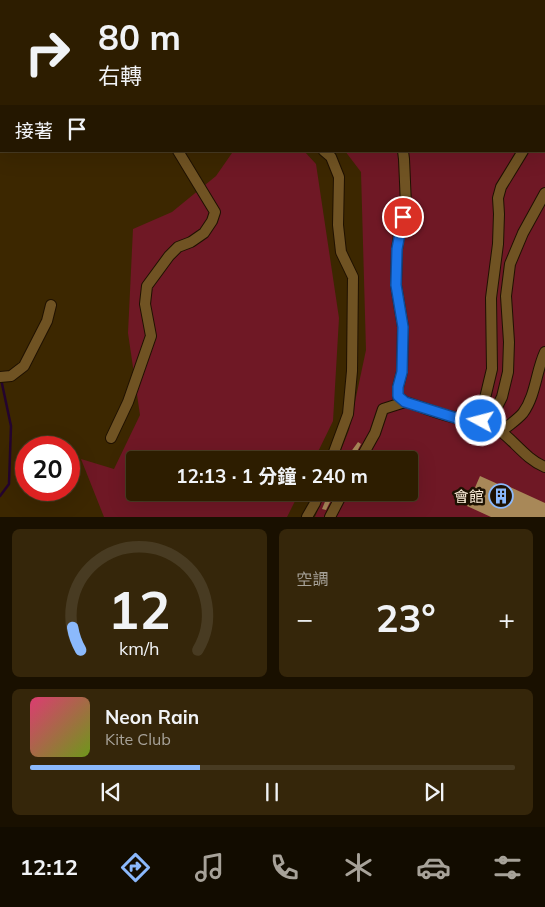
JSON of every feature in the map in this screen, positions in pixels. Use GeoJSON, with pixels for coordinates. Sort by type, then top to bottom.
{"type":"FeatureCollection","features":[{"type":"Feature","properties":{"kind":"street"},"geometry":{"type":"LineString","coordinates":[[111,438],[128,402],[151,336],[145,304],[147,286],[178,247],[191,242],[204,233],[216,212],[179,152]]}},
{"type":"Feature","properties":{"kind":"street"},"geometry":{"type":"LineString","coordinates":[[325,152],[331,157],[339,177],[338,225],[341,252],[353,277],[352,371],[348,414],[334,451]]}},
{"type":"Feature","properties":{"kind":"street"},"geometry":{"type":"LineString","coordinates":[[403,152],[406,205],[397,249],[396,285],[403,327],[402,372],[398,396],[405,402],[456,418],[475,418],[485,422],[502,432],[537,463],[545,467]]}},
{"type":"Feature","properties":{"kind":"street"},"geometry":{"type":"LineString","coordinates":[[485,422],[481,415],[492,369],[491,298],[498,244],[500,214],[498,198],[501,187],[522,152]]}},
{"type":"Feature","properties":{"kind":"street"},"geometry":{"type":"LineString","coordinates":[[485,422],[502,397],[508,372],[509,342],[506,296],[510,264],[523,233],[545,193]]}},
{"type":"Feature","properties":{"kind":"street"},"geometry":{"type":"LineString","coordinates":[[2,377],[11,376],[24,366],[48,321],[51,304]]}},
{"type":"Feature","properties":{"kind":"street"},"geometry":{"type":"LineString","coordinates":[[502,432],[523,413],[530,401],[540,363],[545,352]]}},
{"type":"Feature","properties":{"kind":"street"},"geometry":{"type":"LineString","coordinates":[[365,451],[375,433],[383,409],[405,402]]}},
{"type":"Feature","properties":{"kind":"street"},"geometry":{"type":"LineString","coordinates":[[307,517],[316,501]]}},
{"type":"Feature","properties":{"kind":"street"},"geometry":{"type":"LineString","coordinates":[[330,517],[338,501]]}},
{"type":"Feature","properties":{"kind":"shaded area"},"geometry":{"type":"Polygon","coordinates":[[[231,152],[305,152],[316,164],[339,318],[333,421],[318,451],[126,451],[126,501],[295,501],[287,517],[104,517],[81,459],[114,469],[140,415],[128,333],[133,229],[172,212],[216,176],[231,152]]]}},
{"type":"Feature","properties":{"kind":"shaded area"},"geometry":{"type":"Polygon","coordinates":[[[346,152],[545,152],[545,517],[315,517],[322,501],[418,501],[418,451],[341,451],[349,430],[366,350],[361,172],[346,152]]]}},
{"type":"Feature","properties":{"kind":"building"},"geometry":{"type":"Polygon","coordinates":[[[469,430],[478,430],[478,444],[469,444],[469,430]]]}},
{"type":"Feature","properties":{"kind":"building"},"geometry":{"type":"Polygon","coordinates":[[[358,442],[361,444],[357,451],[351,451],[358,442]]]}},
{"type":"Feature","properties":{"kind":"building","name":"會館"},"geometry":{"type":"Polygon","coordinates":[[[480,476],[545,503],[545,517],[491,517],[467,506],[480,476]]]}},
{"type":"Feature","properties":{"kind":"building"},"geometry":{"type":"Polygon","coordinates":[[[325,501],[330,501],[326,510],[322,509],[325,501]]]}},
{"type":"Feature","properties":{"kind":"waterway"},"geometry":{"type":"LineString","coordinates":[[0,496],[9,484],[11,426],[1,379]]}},
{"type":"Feature","properties":{"kind":"place","name":"會館"},"geometry":{"type":"Point","coordinates":[501,496]}},
{"type":"Feature","properties":{"kind":"route"},"geometry":{"type":"LineString","coordinates":[[403,217],[397,249],[396,285],[403,327],[402,372],[398,396],[405,402],[456,418],[475,418],[481,421]]}}]}
